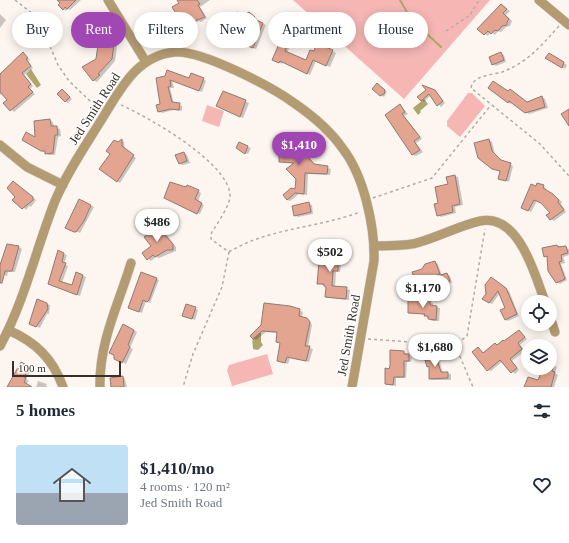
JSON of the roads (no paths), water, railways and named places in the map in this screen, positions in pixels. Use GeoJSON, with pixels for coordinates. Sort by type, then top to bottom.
{"type":"FeatureCollection","features":[{"type":"Feature","properties":{"kind":"street"},"geometry":{"type":"LineString","coordinates":[[108,0],[146,62]]}},
{"type":"Feature","properties":{"kind":"street"},"geometry":{"type":"LineString","coordinates":[[539,0],[566,23]]}},
{"type":"Feature","properties":{"kind":"street","name":"Jed Smith Road"},"geometry":{"type":"LineString","coordinates":[[0,346],[18,309],[42,237],[63,185],[127,79],[146,62],[164,54],[189,53],[205,57],[274,90],[314,117],[344,150],[362,189],[367,206],[374,246],[374,261],[352,387]]}},
{"type":"Feature","properties":{"kind":"street"},"geometry":{"type":"LineString","coordinates":[[0,144],[27,167],[63,185]]}},
{"type":"Feature","properties":{"kind":"street"},"geometry":{"type":"LineString","coordinates":[[374,246],[418,243],[482,221],[499,223],[513,232],[531,263],[542,295]]}},
{"type":"Feature","properties":{"kind":"street"},"geometry":{"type":"LineString","coordinates":[[100,387],[100,370],[104,341],[131,263]]}},
{"type":"Feature","properties":{"kind":"street"},"geometry":{"type":"LineString","coordinates":[[8,330],[24,338],[42,352],[57,370],[62,387]]}},
{"type":"Feature","properties":{"kind":"waterway"},"geometry":{"type":"LineString","coordinates":[[400,0],[411,19],[441,47]]}}]}
